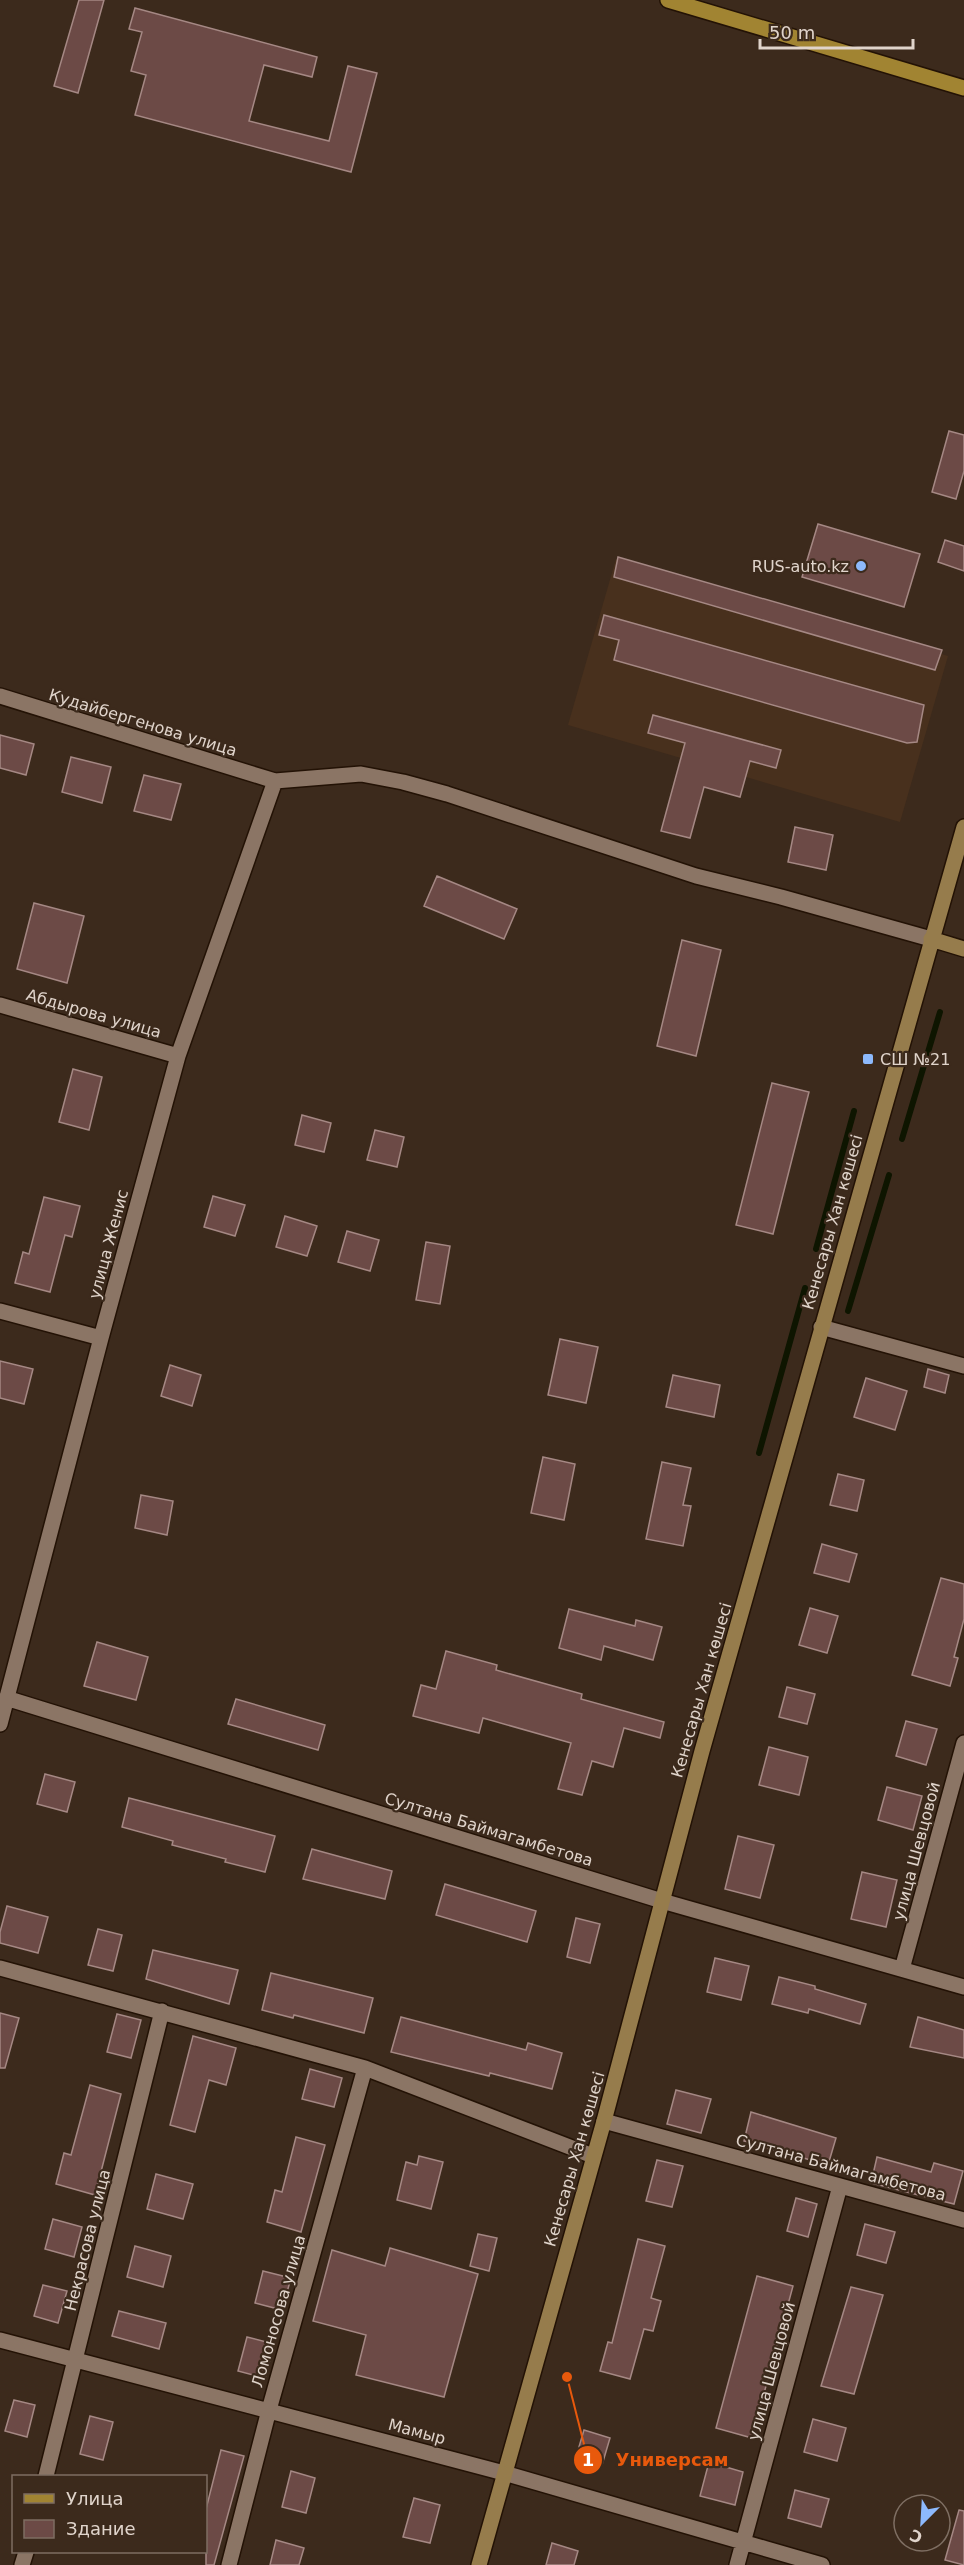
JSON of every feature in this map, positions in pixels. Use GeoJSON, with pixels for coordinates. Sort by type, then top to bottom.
{"type":"FeatureCollection","features":[{"type":"Feature","properties":{"kind":"main road"},"geometry":{"type":"LineString","coordinates":[[668,0],[964,88]]}},
{"type":"Feature","properties":{"kind":"main road","name":"Кенесары Хан көшесі"},"geometry":{"type":"LineString","coordinates":[[479,2565],[604,2121],[662,1901],[821,1327],[964,827]]}},
{"type":"Feature","properties":{"kind":"main road"},"geometry":{"type":"LineString","coordinates":[[931,939],[964,949]]}},
{"type":"Feature","properties":{"kind":"street","name":"Кудайбергенова улица"},"geometry":{"type":"LineString","coordinates":[[0,696],[275,781]]}},
{"type":"Feature","properties":{"kind":"street"},"geometry":{"type":"LineString","coordinates":[[275,781],[361,774],[403,782],[447,794],[696,876],[931,939]]}},
{"type":"Feature","properties":{"kind":"street","name":"улица Женис"},"geometry":{"type":"LineString","coordinates":[[0,1724],[178,1056],[275,781]]}},
{"type":"Feature","properties":{"kind":"street","name":"Абдырова улица"},"geometry":{"type":"LineString","coordinates":[[0,1005],[178,1056]]}},
{"type":"Feature","properties":{"kind":"street"},"geometry":{"type":"LineString","coordinates":[[0,1311],[101,1338]]}},
{"type":"Feature","properties":{"kind":"street"},"geometry":{"type":"LineString","coordinates":[[821,1327],[964,1366]]}},
{"type":"Feature","properties":{"kind":"street","name":"Султана Баймагамбетова"},"geometry":{"type":"LineString","coordinates":[[6,1698],[662,1901],[964,1987]]}},
{"type":"Feature","properties":{"kind":"street","name":"улица Шевцовой"},"geometry":{"type":"LineString","coordinates":[[902,1969],[964,1743]]}},
{"type":"Feature","properties":{"kind":"street"},"geometry":{"type":"LineString","coordinates":[[0,1968],[365,2068],[594,2156]]}},
{"type":"Feature","properties":{"kind":"street","name":"Некрасова улица"},"geometry":{"type":"LineString","coordinates":[[46,2475],[162,2011]]}},
{"type":"Feature","properties":{"kind":"street","name":"Ломоносова улица"},"geometry":{"type":"LineString","coordinates":[[229,2565],[269,2410],[365,2068]]}},
{"type":"Feature","properties":{"kind":"street","name":"Султана Баймагамбетова"},"geometry":{"type":"LineString","coordinates":[[604,2121],[964,2220]]}},
{"type":"Feature","properties":{"kind":"street","name":"улица Шевцовой"},"geometry":{"type":"LineString","coordinates":[[737,2565],[840,2186]]}},
{"type":"Feature","properties":{"kind":"street","name":"Мамыр"},"geometry":{"type":"LineString","coordinates":[[0,2340],[76,2362],[269,2410],[504,2473],[822,2565]]}},
{"type":"Feature","properties":{"kind":"shaded area"},"geometry":{"type":"Polygon","coordinates":[[[616,559],[948,656],[900,822],[568,725],[616,559]]]}},
{"type":"Feature","properties":{"kind":"building"},"geometry":{"type":"Polygon","coordinates":[[[79,0],[104,0],[78,93],[54,86],[79,0]]]}},
{"type":"Feature","properties":{"kind":"building"},"geometry":{"type":"Polygon","coordinates":[[[135,8],[317,57],[312,77],[264,65],[249,121],[329,141],[348,66],[377,73],[351,172],[135,115],[146,75],[131,71],[142,32],[129,29],[135,8]]]}},
{"type":"Feature","properties":{"kind":"building"},"geometry":{"type":"Polygon","coordinates":[[[949,431],[964,435],[964,471],[956,499],[932,492],[949,431]]]}},
{"type":"Feature","properties":{"kind":"building","name":"RUS-auto.kz"},"geometry":{"type":"Polygon","coordinates":[[[818,524],[920,554],[904,607],[802,577],[818,524]]]}},
{"type":"Feature","properties":{"kind":"building"},"geometry":{"type":"Polygon","coordinates":[[[945,540],[964,546],[964,571],[938,562],[945,540]]]}},
{"type":"Feature","properties":{"kind":"building"},"geometry":{"type":"Polygon","coordinates":[[[618,557],[942,650],[935,670],[614,577],[618,557]]]}},
{"type":"Feature","properties":{"kind":"building"},"geometry":{"type":"Polygon","coordinates":[[[604,615],[924,705],[917,742],[907,743],[614,660],[619,640],[599,635],[604,615]]]}},
{"type":"Feature","properties":{"kind":"building"},"geometry":{"type":"Polygon","coordinates":[[[653,715],[781,750],[776,768],[750,761],[740,797],[704,787],[690,838],[661,831],[685,743],[648,733],[653,715]]]}},
{"type":"Feature","properties":{"kind":"building"},"geometry":{"type":"Polygon","coordinates":[[[0,735],[34,744],[26,775],[0,768],[0,735]]]}},
{"type":"Feature","properties":{"kind":"building"},"geometry":{"type":"Polygon","coordinates":[[[71,757],[111,767],[102,803],[62,792],[71,757]]]}},
{"type":"Feature","properties":{"kind":"building"},"geometry":{"type":"Polygon","coordinates":[[[144,775],[181,784],[171,820],[134,811],[144,775]]]}},
{"type":"Feature","properties":{"kind":"building"},"geometry":{"type":"Polygon","coordinates":[[[795,827],[833,835],[826,870],[788,862],[795,827]]]}},
{"type":"Feature","properties":{"kind":"building"},"geometry":{"type":"Polygon","coordinates":[[[437,876],[517,909],[504,939],[424,906],[437,876]]]}},
{"type":"Feature","properties":{"kind":"building"},"geometry":{"type":"Polygon","coordinates":[[[34,903],[84,916],[67,983],[17,969],[34,903]]]}},
{"type":"Feature","properties":{"kind":"building"},"geometry":{"type":"Polygon","coordinates":[[[682,940],[721,950],[696,1056],[657,1046],[682,940]]]}},
{"type":"Feature","properties":{"kind":"building"},"geometry":{"type":"Polygon","coordinates":[[[73,1069],[102,1077],[89,1130],[59,1122],[73,1069]]]}},
{"type":"Feature","properties":{"kind":"building"},"geometry":{"type":"Polygon","coordinates":[[[772,1083],[809,1092],[773,1234],[736,1225],[772,1083]]]}},
{"type":"Feature","properties":{"kind":"building"},"geometry":{"type":"Polygon","coordinates":[[[302,1115],[331,1123],[324,1152],[295,1145],[302,1115]]]}},
{"type":"Feature","properties":{"kind":"building"},"geometry":{"type":"Polygon","coordinates":[[[375,1130],[404,1137],[397,1167],[367,1160],[375,1130]]]}},
{"type":"Feature","properties":{"kind":"building"},"geometry":{"type":"Polygon","coordinates":[[[213,1196],[245,1205],[235,1236],[204,1227],[213,1196]]]}},
{"type":"Feature","properties":{"kind":"building"},"geometry":{"type":"Polygon","coordinates":[[[44,1197],[80,1206],[72,1237],[65,1235],[50,1292],[15,1283],[23,1252],[29,1254],[44,1197]]]}},
{"type":"Feature","properties":{"kind":"building"},"geometry":{"type":"Polygon","coordinates":[[[285,1216],[317,1226],[307,1256],[276,1247],[285,1216]]]}},
{"type":"Feature","properties":{"kind":"building"},"geometry":{"type":"Polygon","coordinates":[[[347,1231],[379,1240],[370,1271],[338,1262],[347,1231]]]}},
{"type":"Feature","properties":{"kind":"building"},"geometry":{"type":"Polygon","coordinates":[[[426,1242],[450,1246],[440,1304],[416,1300],[426,1242]]]}},
{"type":"Feature","properties":{"kind":"building"},"geometry":{"type":"Polygon","coordinates":[[[560,1339],[598,1347],[586,1403],[548,1395],[560,1339]]]}},
{"type":"Feature","properties":{"kind":"building"},"geometry":{"type":"Polygon","coordinates":[[[0,1361],[33,1369],[24,1404],[0,1398],[0,1361]]]}},
{"type":"Feature","properties":{"kind":"building"},"geometry":{"type":"Polygon","coordinates":[[[170,1365],[201,1375],[192,1406],[161,1396],[170,1365]]]}},
{"type":"Feature","properties":{"kind":"building"},"geometry":{"type":"Polygon","coordinates":[[[928,1369],[949,1375],[945,1393],[924,1387],[928,1369]]]}},
{"type":"Feature","properties":{"kind":"building"},"geometry":{"type":"Polygon","coordinates":[[[673,1375],[720,1385],[714,1417],[666,1407],[673,1375]]]}},
{"type":"Feature","properties":{"kind":"building"},"geometry":{"type":"Polygon","coordinates":[[[866,1378],[907,1391],[895,1430],[854,1417],[866,1378]]]}},
{"type":"Feature","properties":{"kind":"building"},"geometry":{"type":"Polygon","coordinates":[[[543,1457],[575,1464],[564,1520],[531,1513],[543,1457]]]}},
{"type":"Feature","properties":{"kind":"building"},"geometry":{"type":"Polygon","coordinates":[[[662,1462],[691,1468],[683,1505],[691,1506],[683,1546],[646,1539],[662,1462]]]}},
{"type":"Feature","properties":{"kind":"building"},"geometry":{"type":"Polygon","coordinates":[[[838,1474],[864,1480],[857,1511],[830,1505],[838,1474]]]}},
{"type":"Feature","properties":{"kind":"building"},"geometry":{"type":"Polygon","coordinates":[[[141,1495],[173,1501],[167,1535],[135,1528],[141,1495]]]}},
{"type":"Feature","properties":{"kind":"building"},"geometry":{"type":"Polygon","coordinates":[[[822,1544],[857,1554],[849,1582],[814,1573],[822,1544]]]}},
{"type":"Feature","properties":{"kind":"building"},"geometry":{"type":"Polygon","coordinates":[[[941,1578],[964,1584],[964,1619],[954,1657],[958,1658],[950,1686],[912,1675],[941,1578]]]}},
{"type":"Feature","properties":{"kind":"building"},"geometry":{"type":"Polygon","coordinates":[[[810,1608],[838,1616],[827,1653],[799,1645],[810,1608]]]}},
{"type":"Feature","properties":{"kind":"building"},"geometry":{"type":"Polygon","coordinates":[[[569,1609],[635,1626],[636,1620],[662,1627],[653,1660],[604,1646],[601,1660],[559,1648],[569,1609]]]}},
{"type":"Feature","properties":{"kind":"building"},"geometry":{"type":"Polygon","coordinates":[[[97,1642],[148,1657],[136,1700],[84,1686],[97,1642]]]}},
{"type":"Feature","properties":{"kind":"building"},"geometry":{"type":"Polygon","coordinates":[[[446,1651],[497,1665],[496,1670],[582,1694],[581,1699],[664,1722],[660,1738],[624,1728],[613,1767],[592,1761],[582,1795],[558,1789],[571,1743],[483,1718],[479,1733],[413,1716],[421,1685],[436,1689],[446,1651]]]}},
{"type":"Feature","properties":{"kind":"building"},"geometry":{"type":"Polygon","coordinates":[[[787,1687],[815,1694],[807,1724],[779,1717],[787,1687]]]}},
{"type":"Feature","properties":{"kind":"building"},"geometry":{"type":"Polygon","coordinates":[[[236,1699],[325,1725],[318,1750],[228,1724],[236,1699]]]}},
{"type":"Feature","properties":{"kind":"building"},"geometry":{"type":"Polygon","coordinates":[[[906,1721],[937,1729],[926,1765],[896,1756],[906,1721]]]}},
{"type":"Feature","properties":{"kind":"building"},"geometry":{"type":"Polygon","coordinates":[[[769,1747],[808,1757],[799,1795],[759,1785],[769,1747]]]}},
{"type":"Feature","properties":{"kind":"building"},"geometry":{"type":"Polygon","coordinates":[[[45,1774],[75,1782],[67,1812],[37,1804],[45,1774]]]}},
{"type":"Feature","properties":{"kind":"building"},"geometry":{"type":"Polygon","coordinates":[[[887,1787],[922,1796],[913,1830],[878,1820],[887,1787]]]}},
{"type":"Feature","properties":{"kind":"building"},"geometry":{"type":"Polygon","coordinates":[[[129,1798],[275,1836],[265,1872],[225,1862],[226,1859],[172,1845],[173,1841],[122,1827],[129,1798]]]}},
{"type":"Feature","properties":{"kind":"building"},"geometry":{"type":"Polygon","coordinates":[[[738,1836],[774,1845],[760,1898],[725,1889],[738,1836]]]}},
{"type":"Feature","properties":{"kind":"building"},"geometry":{"type":"Polygon","coordinates":[[[312,1849],[392,1871],[385,1899],[303,1879],[312,1849]]]}},
{"type":"Feature","properties":{"kind":"building"},"geometry":{"type":"Polygon","coordinates":[[[862,1872],[897,1880],[886,1927],[851,1919],[862,1872]]]}},
{"type":"Feature","properties":{"kind":"building"},"geometry":{"type":"Polygon","coordinates":[[[445,1884],[536,1911],[527,1942],[436,1915],[445,1884]]]}},
{"type":"Feature","properties":{"kind":"building"},"geometry":{"type":"Polygon","coordinates":[[[7,1906],[48,1917],[38,1953],[0,1943],[0,1932],[7,1906]]]}},
{"type":"Feature","properties":{"kind":"building"},"geometry":{"type":"Polygon","coordinates":[[[576,1918],[600,1924],[590,1963],[567,1957],[576,1918]]]}},
{"type":"Feature","properties":{"kind":"building"},"geometry":{"type":"Polygon","coordinates":[[[98,1929],[122,1935],[113,1971],[88,1965],[98,1929]]]}},
{"type":"Feature","properties":{"kind":"building"},"geometry":{"type":"Polygon","coordinates":[[[153,1950],[238,1970],[229,2004],[146,1979],[153,1950]]]}},
{"type":"Feature","properties":{"kind":"building"},"geometry":{"type":"Polygon","coordinates":[[[715,1958],[749,1966],[741,2000],[707,1992],[715,1958]]]}},
{"type":"Feature","properties":{"kind":"building"},"geometry":{"type":"Polygon","coordinates":[[[271,1973],[373,1998],[364,2033],[294,2015],[293,2018],[262,2010],[271,1973]]]}},
{"type":"Feature","properties":{"kind":"building"},"geometry":{"type":"Polygon","coordinates":[[[779,1977],[815,1986],[815,1989],[866,2004],[860,2024],[809,2009],[808,2013],[772,2004],[779,1977]]]}},
{"type":"Feature","properties":{"kind":"building"},"geometry":{"type":"Polygon","coordinates":[[[0,2013],[19,2018],[5,2068],[0,2068],[0,2013]]]}},
{"type":"Feature","properties":{"kind":"building"},"geometry":{"type":"Polygon","coordinates":[[[117,2014],[141,2020],[131,2058],[107,2052],[117,2014]]]}},
{"type":"Feature","properties":{"kind":"building"},"geometry":{"type":"Polygon","coordinates":[[[401,2017],[526,2050],[528,2043],[562,2053],[552,2089],[391,2052],[401,2017]]]}},
{"type":"Feature","properties":{"kind":"building"},"geometry":{"type":"Polygon","coordinates":[[[918,2017],[964,2030],[964,2058],[910,2047],[918,2017]]]}},
{"type":"Feature","properties":{"kind":"building"},"geometry":{"type":"Polygon","coordinates":[[[193,2036],[236,2048],[226,2085],[209,2080],[195,2132],[170,2125],[193,2036]]]}},
{"type":"Feature","properties":{"kind":"building"},"geometry":{"type":"Polygon","coordinates":[[[310,2069],[342,2078],[334,2107],[302,2099],[310,2069]]]}},
{"type":"Feature","properties":{"kind":"building"},"geometry":{"type":"Polygon","coordinates":[[[90,2085],[121,2094],[95,2195],[56,2184],[64,2153],[71,2155],[90,2085]]]}},
{"type":"Feature","properties":{"kind":"building"},"geometry":{"type":"Polygon","coordinates":[[[676,2090],[711,2099],[701,2133],[667,2124],[676,2090]]]}},
{"type":"Feature","properties":{"kind":"building"},"geometry":{"type":"Polygon","coordinates":[[[751,2112],[836,2138],[828,2165],[744,2141],[751,2112]]]}},
{"type":"Feature","properties":{"kind":"building"},"geometry":{"type":"Polygon","coordinates":[[[296,2137],[325,2145],[301,2232],[267,2222],[275,2190],[282,2192],[296,2137]]]}},
{"type":"Feature","properties":{"kind":"building"},"geometry":{"type":"Polygon","coordinates":[[[419,2156],[443,2162],[431,2209],[397,2200],[406,2162],[417,2165],[419,2156]]]}},
{"type":"Feature","properties":{"kind":"building"},"geometry":{"type":"Polygon","coordinates":[[[877,2157],[931,2172],[934,2163],[963,2171],[954,2204],[871,2183],[877,2157]]]}},
{"type":"Feature","properties":{"kind":"building"},"geometry":{"type":"Polygon","coordinates":[[[657,2160],[683,2166],[672,2207],[646,2201],[657,2160]]]}},
{"type":"Feature","properties":{"kind":"building"},"geometry":{"type":"Polygon","coordinates":[[[156,2174],[193,2184],[183,2219],[147,2209],[156,2174]]]}},
{"type":"Feature","properties":{"kind":"building"},"geometry":{"type":"Polygon","coordinates":[[[796,2198],[817,2204],[808,2237],[787,2231],[796,2198]]]}},
{"type":"Feature","properties":{"kind":"building"},"geometry":{"type":"Polygon","coordinates":[[[53,2219],[82,2227],[74,2257],[45,2249],[53,2219]]]}},
{"type":"Feature","properties":{"kind":"building"},"geometry":{"type":"Polygon","coordinates":[[[865,2224],[895,2232],[886,2263],[857,2255],[865,2224]]]}},
{"type":"Feature","properties":{"kind":"building"},"geometry":{"type":"Polygon","coordinates":[[[478,2234],[497,2238],[489,2271],[470,2266],[478,2234]]]}},
{"type":"Feature","properties":{"kind":"building"},"geometry":{"type":"Polygon","coordinates":[[[638,2239],[665,2246],[651,2298],[661,2301],[653,2331],[644,2329],[630,2379],[600,2371],[608,2342],[612,2343],[638,2239]]]}},
{"type":"Feature","properties":{"kind":"building"},"geometry":{"type":"Polygon","coordinates":[[[135,2246],[171,2256],[163,2287],[127,2277],[135,2246]]]}},
{"type":"Feature","properties":{"kind":"building"},"geometry":{"type":"Polygon","coordinates":[[[390,2248],[478,2274],[444,2397],[356,2375],[366,2335],[313,2321],[332,2250],[385,2266],[390,2248]]]}},
{"type":"Feature","properties":{"kind":"building"},"geometry":{"type":"Polygon","coordinates":[[[263,2271],[291,2278],[282,2310],[255,2303],[263,2271]]]}},
{"type":"Feature","properties":{"kind":"building"},"geometry":{"type":"Polygon","coordinates":[[[757,2276],[793,2286],[752,2438],[716,2428],[757,2276]]]}},
{"type":"Feature","properties":{"kind":"building"},"geometry":{"type":"Polygon","coordinates":[[[43,2285],[67,2291],[58,2323],[34,2316],[43,2285]]]}},
{"type":"Feature","properties":{"kind":"building"},"geometry":{"type":"Polygon","coordinates":[[[851,2287],[883,2295],[854,2394],[821,2386],[851,2287]]]}},
{"type":"Feature","properties":{"kind":"building"},"geometry":{"type":"Polygon","coordinates":[[[119,2311],[166,2323],[159,2349],[112,2336],[119,2311]]]}},
{"type":"Feature","properties":{"kind":"building"},"geometry":{"type":"Polygon","coordinates":[[[247,2337],[274,2344],[265,2378],[238,2371],[247,2337]]]}},
{"type":"Feature","properties":{"kind":"building"},"geometry":{"type":"Polygon","coordinates":[[[14,2400],[35,2405],[27,2437],[5,2431],[14,2400]]]}},
{"type":"Feature","properties":{"kind":"building"},"geometry":{"type":"Polygon","coordinates":[[[90,2416],[113,2422],[103,2460],[80,2454],[90,2416]]]}},
{"type":"Feature","properties":{"kind":"building"},"geometry":{"type":"Polygon","coordinates":[[[813,2419],[846,2428],[837,2461],[804,2452],[813,2419]]]}},
{"type":"Feature","properties":{"kind":"building"},"geometry":{"type":"Polygon","coordinates":[[[584,2430],[610,2438],[602,2465],[576,2457],[584,2430]]]}},
{"type":"Feature","properties":{"kind":"building"},"geometry":{"type":"Polygon","coordinates":[[[221,2450],[244,2456],[214,2565],[206,2565],[207,2505],[221,2450]]]}},
{"type":"Feature","properties":{"kind":"building"},"geometry":{"type":"Polygon","coordinates":[[[709,2462],[743,2472],[735,2505],[700,2496],[709,2462]]]}},
{"type":"Feature","properties":{"kind":"building"},"geometry":{"type":"Polygon","coordinates":[[[291,2471],[315,2478],[306,2513],[282,2507],[291,2471]]]}},
{"type":"Feature","properties":{"kind":"building"},"geometry":{"type":"Polygon","coordinates":[[[795,2490],[829,2499],[821,2527],[788,2518],[795,2490]]]}},
{"type":"Feature","properties":{"kind":"building"},"geometry":{"type":"Polygon","coordinates":[[[414,2498],[440,2505],[430,2543],[403,2537],[414,2498]]]}},
{"type":"Feature","properties":{"kind":"building"},"geometry":{"type":"Polygon","coordinates":[[[959,2510],[964,2511],[964,2565],[945,2560],[947,2553],[952,2553],[952,2535],[959,2510]]]}},
{"type":"Feature","properties":{"kind":"building"},"geometry":{"type":"Polygon","coordinates":[[[276,2540],[304,2548],[299,2565],[270,2565],[276,2540]]]}},
{"type":"Feature","properties":{"kind":"building"},"geometry":{"type":"Polygon","coordinates":[[[552,2543],[578,2551],[574,2565],[546,2565],[552,2543]]]}},
{"type":"Feature","properties":{"kind":"waterway"},"geometry":{"type":"LineString","coordinates":[[902,1139],[940,1012]]}},
{"type":"Feature","properties":{"kind":"waterway"},"geometry":{"type":"LineString","coordinates":[[816,1249],[854,1111]]}},
{"type":"Feature","properties":{"kind":"waterway"},"geometry":{"type":"LineString","coordinates":[[848,1311],[889,1175]]}},
{"type":"Feature","properties":{"kind":"waterway"},"geometry":{"type":"LineString","coordinates":[[759,1453],[805,1288]]}},
{"type":"Feature","properties":{"kind":"place","name":"RUS-auto.kz"},"geometry":{"type":"Point","coordinates":[861,566]}},
{"type":"Feature","properties":{"kind":"place","name":"СШ №21"},"geometry":{"type":"Point","coordinates":[868,1059]}},
{"type":"Feature","properties":{"kind":"place","name":"Универсам"},"geometry":{"type":"Point","coordinates":[567,2377]}}]}
